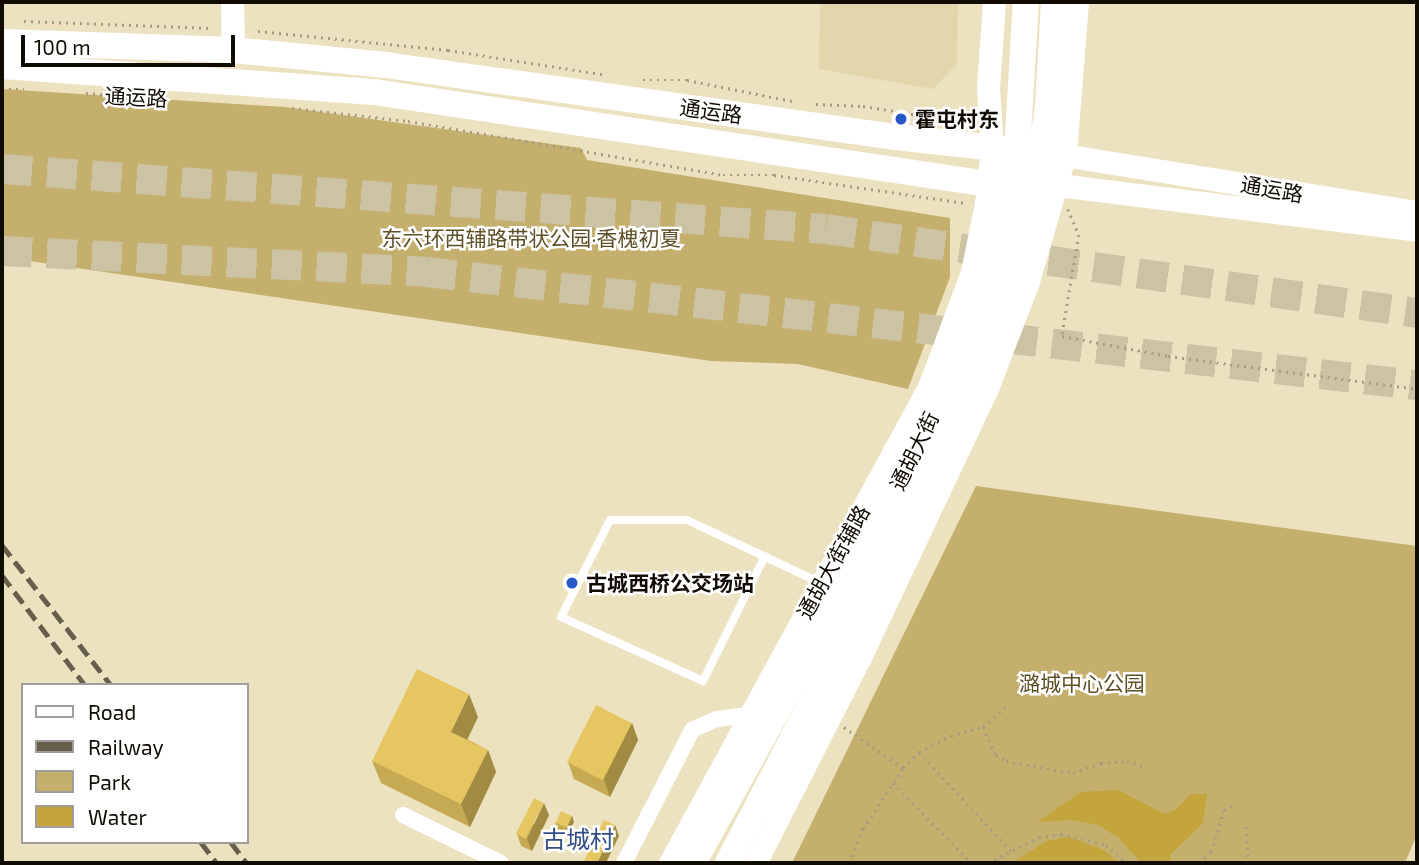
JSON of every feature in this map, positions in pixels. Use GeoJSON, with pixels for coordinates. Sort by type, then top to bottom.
{"type":"FeatureCollection","features":[{"type":"Feature","properties":{"kind":"main road","name":"通胡大街"},"geometry":{"type":"LineString","coordinates":[[1026,2],[1028,152]]}},
{"type":"Feature","properties":{"kind":"main road","name":"通胡大街"},"geometry":{"type":"LineString","coordinates":[[727,863],[947,384],[987,281],[1028,152],[1048,107],[1054,2]]}},
{"type":"Feature","properties":{"kind":"main road","name":"通运路"},"geometry":{"type":"LineString","coordinates":[[2,41],[233,50],[386,65],[1028,152]]}},
{"type":"Feature","properties":{"kind":"main road","name":"通运路"},"geometry":{"type":"LineString","coordinates":[[2,66],[374,92],[1016,187]]}},
{"type":"Feature","properties":{"kind":"main road","name":"通胡大街"},"geometry":{"type":"LineString","coordinates":[[693,863],[761,714],[850,600]]}},
{"type":"Feature","properties":{"kind":"street"},"geometry":{"type":"LineString","coordinates":[[232,2],[233,50]]}},
{"type":"Feature","properties":{"kind":"street"},"geometry":{"type":"LineString","coordinates":[[994,2],[988,88],[1028,152]]}},
{"type":"Feature","properties":{"kind":"street"},"geometry":{"type":"LineString","coordinates":[[755,863],[829,719],[850,600],[988,386],[1028,281],[1016,187],[1077,2]]}},
{"type":"Feature","properties":{"kind":"street","name":"通运路"},"geometry":{"type":"LineString","coordinates":[[1028,152],[1377,216],[1417,230]]}},
{"type":"Feature","properties":{"kind":"street","name":"通运路"},"geometry":{"type":"LineString","coordinates":[[1016,187],[1377,216],[1417,212]]}},
{"type":"Feature","properties":{"kind":"street"},"geometry":{"type":"LineString","coordinates":[[624,863],[692,730],[761,714]]}},
{"type":"Feature","properties":{"kind":"street"},"geometry":{"type":"LineString","coordinates":[[670,863],[761,714]]}},
{"type":"Feature","properties":{"kind":"street"},"geometry":{"type":"LineString","coordinates":[[403,815],[501,863]]}},
{"type":"Feature","properties":{"kind":"lane"},"geometry":{"type":"LineString","coordinates":[[765,556],[703,681],[561,617],[610,520],[687,520],[765,556],[850,600]]}},
{"type":"Feature","properties":{"kind":"path"},"geometry":{"type":"LineString","coordinates":[[2,89],[28,89]]}},
{"type":"Feature","properties":{"kind":"path","name":"通运路"},"geometry":{"type":"LineString","coordinates":[[77,91],[165,99]]}},
{"type":"Feature","properties":{"kind":"path"},"geometry":{"type":"LineString","coordinates":[[287,107],[422,123],[723,175],[774,175],[953,203],[1016,187],[1079,235],[1062,336],[1180,358],[1417,388]]}},
{"type":"Feature","properties":{"kind":"path"},"geometry":{"type":"LineString","coordinates":[[849,863],[863,829],[903,768],[919,752],[951,736],[983,727],[1010,703]]}},
{"type":"Feature","properties":{"kind":"path"},"geometry":{"type":"LineString","coordinates":[[829,719],[870,741],[903,768]]}},
{"type":"Feature","properties":{"kind":"path"},"geometry":{"type":"LineString","coordinates":[[983,727],[996,755],[1006,761],[1050,772],[1073,773],[1101,763],[1127,761],[1147,767]]}},
{"type":"Feature","properties":{"kind":"path"},"geometry":{"type":"LineString","coordinates":[[919,752],[1011,851]]}},
{"type":"Feature","properties":{"kind":"path"},"geometry":{"type":"LineString","coordinates":[[893,783],[972,863]]}},
{"type":"Feature","properties":{"kind":"path"},"geometry":{"type":"LineString","coordinates":[[1199,863],[1211,852],[1224,810],[1235,804]]}},
{"type":"Feature","properties":{"kind":"path"},"geometry":{"type":"LineString","coordinates":[[1247,827],[1248,863]]}},
{"type":"Feature","properties":{"kind":"path"},"geometry":{"type":"LineString","coordinates":[[988,863],[1039,837],[1081,836],[1106,845],[1126,863]]}},
{"type":"Feature","properties":{"kind":"shaded area"},"geometry":{"type":"Polygon","coordinates":[[[820,2],[958,2],[957,64],[933,89],[819,69],[820,2]]]}},
{"type":"Feature","properties":{"kind":"green space","name":"东六环西辅路带状公园·香槐初夏"},"geometry":{"type":"Polygon","coordinates":[[[2,89],[285,107],[581,148],[587,160],[950,218],[950,277],[908,389],[798,364],[711,361],[2,257],[2,89]]]}},
{"type":"Feature","properties":{"kind":"green space","name":"潞城中心公园"},"geometry":{"type":"Polygon","coordinates":[[[976,486],[1417,546],[1417,834],[1405,863],[792,863],[976,486]]]}},
{"type":"Feature","properties":{"kind":"water"},"geometry":{"type":"Polygon","coordinates":[[[1118,790],[1165,814],[1177,809],[1190,794],[1207,794],[1203,823],[1170,855],[1171,863],[1141,863],[1120,839],[1098,825],[1073,820],[1037,822],[1081,792],[1118,790]]]}},
{"type":"Feature","properties":{"kind":"water"},"geometry":{"type":"Polygon","coordinates":[[[1069,837],[1104,850],[1119,863],[1012,863],[1047,841],[1069,837]]]}},
{"type":"Feature","properties":{"kind":"building"},"geometry":{"type":"Polygon","coordinates":[[[417,669],[469,694],[451,732],[488,750],[461,804],[372,761],[417,669]]]}},
{"type":"Feature","properties":{"kind":"building"},"geometry":{"type":"Polygon","coordinates":[[[596,705],[632,723],[603,780],[567,762],[596,705]]]}},
{"type":"Feature","properties":{"kind":"building"},"geometry":{"type":"Polygon","coordinates":[[[534,798],[544,803],[526,839],[516,834],[534,798]]]}},
{"type":"Feature","properties":{"kind":"building"},"geometry":{"type":"Polygon","coordinates":[[[561,811],[572,816],[567,828],[556,823],[561,811]]]}},
{"type":"Feature","properties":{"kind":"building"},"geometry":{"type":"Polygon","coordinates":[[[604,820],[615,825],[597,863],[583,863],[604,820]]]}},
{"type":"Feature","properties":{"kind":"tunnel"},"geometry":{"type":"LineString","coordinates":[[2,169],[826,229],[1417,313]]}},
{"type":"Feature","properties":{"kind":"tunnel"},"geometry":{"type":"LineString","coordinates":[[2,251],[426,272],[1417,385]]}},
{"type":"Feature","properties":{"kind":"railway"},"geometry":{"type":"LineString","coordinates":[[2,545],[109,683]]}},
{"type":"Feature","properties":{"kind":"railway"},"geometry":{"type":"LineString","coordinates":[[2,575],[83,683]]}},
{"type":"Feature","properties":{"kind":"railway"},"geometry":{"type":"LineString","coordinates":[[203,844],[217,863]]}},
{"type":"Feature","properties":{"kind":"railway"},"geometry":{"type":"LineString","coordinates":[[233,844],[247,863]]}},
{"type":"Feature","properties":{"kind":"place","name":"霍屯村东"},"geometry":{"type":"Point","coordinates":[901,119]}},
{"type":"Feature","properties":{"kind":"place","name":"古城西桥公交场站"},"geometry":{"type":"Point","coordinates":[572,583]}},
{"type":"Feature","properties":{"kind":"district","name":"古城村"},"geometry":{"type":"Point","coordinates":[578,839]}}]}
